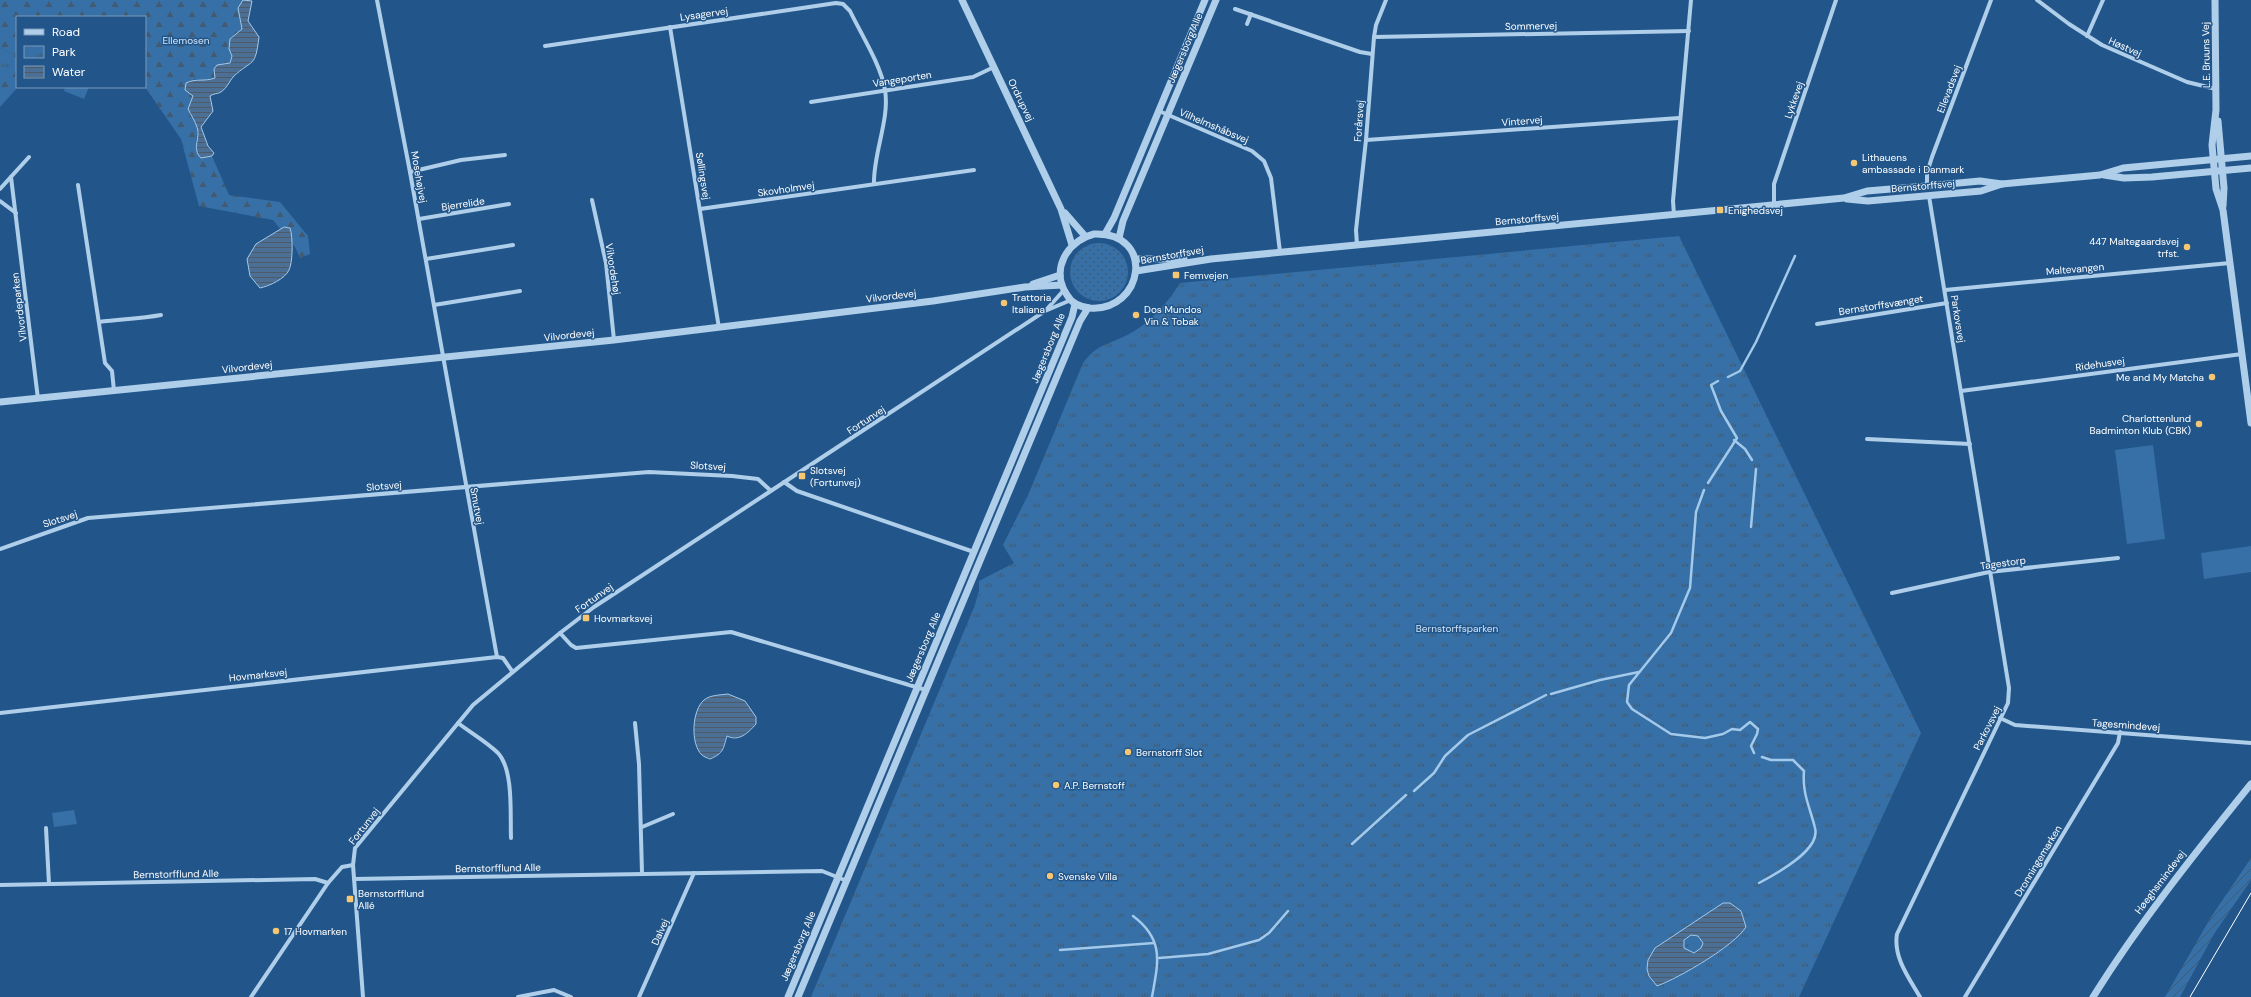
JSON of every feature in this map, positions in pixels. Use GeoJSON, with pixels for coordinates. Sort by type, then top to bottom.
{"type":"FeatureCollection","features":[{"type":"Feature","properties":{"kind":"street","name":"Mosehøjvej"},"geometry":{"type":"LineString","coordinates":[[377,0],[444,357]]}},
{"type":"Feature","properties":{"kind":"street","name":"Ordrupvej"},"geometry":{"type":"LineString","coordinates":[[962,0],[1062,208],[1072,245]]}},
{"type":"Feature","properties":{"kind":"street","name":"Jægersborg Alle"},"geometry":{"type":"LineString","coordinates":[[1105,234],[1114,218],[1205,0]]}},
{"type":"Feature","properties":{"kind":"street","name":"Jægersborg Alle"},"geometry":{"type":"LineString","coordinates":[[1119,238],[1123,221],[1216,0]]}},
{"type":"Feature","properties":{"kind":"street","name":"Forårsvej"},"geometry":{"type":"LineString","coordinates":[[1357,245],[1356,230],[1366,140],[1372,54],[1376,25],[1386,0]]}},
{"type":"Feature","properties":{"kind":"street"},"geometry":{"type":"LineString","coordinates":[[1674,215],[1673,202],[1691,0]]}},
{"type":"Feature","properties":{"kind":"street","name":"Lykkevej"},"geometry":{"type":"LineString","coordinates":[[1774,205],[1774,184],[1836,0]]}},
{"type":"Feature","properties":{"kind":"street","name":"Ellevadsvej"},"geometry":{"type":"LineString","coordinates":[[1926,186],[1927,173],[1932,157],[1991,0]]}},
{"type":"Feature","properties":{"kind":"street","name":"Høstvej"},"geometry":{"type":"LineString","coordinates":[[2037,0],[2086,36],[2112,50],[2187,82],[2216,89]]}},
{"type":"Feature","properties":{"kind":"street"},"geometry":{"type":"LineString","coordinates":[[2086,36],[2103,0]]}},
{"type":"Feature","properties":{"kind":"street","name":"L.E. Bruuns Vej"},"geometry":{"type":"LineString","coordinates":[[2216,0],[2216,110],[2223,171],[2223,210]]}},
{"type":"Feature","properties":{"kind":"street","name":"Lysagervej"},"geometry":{"type":"LineString","coordinates":[[545,46],[836,3],[843,4],[850,11],[880,73],[885,90]]}},
{"type":"Feature","properties":{"kind":"street"},"geometry":{"type":"LineString","coordinates":[[1235,9],[1360,52],[1372,54]]}},
{"type":"Feature","properties":{"kind":"street"},"geometry":{"type":"LineString","coordinates":[[1247,24],[1250,14]]}},
{"type":"Feature","properties":{"kind":"street","name":"Søllingsvej"},"geometry":{"type":"LineString","coordinates":[[670,27],[720,328]]}},
{"type":"Feature","properties":{"kind":"street","name":"Sommervej"},"geometry":{"type":"LineString","coordinates":[[1374,38],[1688,31]]}},
{"type":"Feature","properties":{"kind":"street","name":"Vangeporten"},"geometry":{"type":"LineString","coordinates":[[811,102],[973,76],[994,67]]}},
{"type":"Feature","properties":{"kind":"street"},"geometry":{"type":"LineString","coordinates":[[874,184],[874,173],[885,107],[885,90]]}},
{"type":"Feature","properties":{"kind":"street","name":"L.E. Bruuns Vej"},"geometry":{"type":"LineString","coordinates":[[2216,110],[2212,141],[2213,159],[2216,189],[2223,210]]}},
{"type":"Feature","properties":{"kind":"street","name":"Vilhelmshåbsvej"},"geometry":{"type":"LineString","coordinates":[[1159,111],[1252,150],[1264,162],[1271,178],[1280,252]]}},
{"type":"Feature","properties":{"kind":"street","name":"Vintervej"},"geometry":{"type":"LineString","coordinates":[[1366,140],[1680,118]]}},
{"type":"Feature","properties":{"kind":"street"},"geometry":{"type":"LineString","coordinates":[[410,172],[461,160],[505,155]]}},
{"type":"Feature","properties":{"kind":"street","name":"Bernstorffsvej"},"geometry":{"type":"LineString","coordinates":[[1135,259],[1211,258],[1357,245],[1844,198],[1867,192],[1926,186],[1980,181],[2002,184],[2100,175],[2123,168],[2251,156]]}},
{"type":"Feature","properties":{"kind":"street"},"geometry":{"type":"LineString","coordinates":[[0,189],[29,157]]}},
{"type":"Feature","properties":{"kind":"street","name":"Bernstorffsvej"},"geometry":{"type":"LineString","coordinates":[[2100,175],[2124,178],[2251,168]]}},
{"type":"Feature","properties":{"kind":"street","name":"Skovholmvej"},"geometry":{"type":"LineString","coordinates":[[700,209],[974,170]]}},
{"type":"Feature","properties":{"kind":"street","name":"Vilvordeparken"},"geometry":{"type":"LineString","coordinates":[[11,177],[38,399]]}},
{"type":"Feature","properties":{"kind":"street","name":"Bernstorffsvej"},"geometry":{"type":"LineString","coordinates":[[1844,198],[1868,201],[1929,196],[1981,191],[2002,184]]}},
{"type":"Feature","properties":{"kind":"street"},"geometry":{"type":"LineString","coordinates":[[78,185],[105,363],[112,371],[114,391]]}},
{"type":"Feature","properties":{"kind":"street","name":"Parkovsvej"},"geometry":{"type":"LineString","coordinates":[[1920,997],[1901,962],[1896,941],[1897,934],[2008,703],[2009,688],[1929,196]]}},
{"type":"Feature","properties":{"kind":"street","name":"Vilvordehøj"},"geometry":{"type":"LineString","coordinates":[[592,200],[606,263],[614,340]]}},
{"type":"Feature","properties":{"kind":"street"},"geometry":{"type":"LineString","coordinates":[[0,201],[16,213]]}},
{"type":"Feature","properties":{"kind":"street","name":"Bjerrelide"},"geometry":{"type":"LineString","coordinates":[[419,219],[510,204]]}},
{"type":"Feature","properties":{"kind":"street","name":"Ordrupvej"},"geometry":{"type":"LineString","coordinates":[[1062,208],[1085,236]]}},
{"type":"Feature","properties":{"kind":"street"},"geometry":{"type":"LineString","coordinates":[[2223,210],[2250,405],[2251,423]]}},
{"type":"Feature","properties":{"kind":"street"},"geometry":{"type":"LineString","coordinates":[[1105,234],[1119,238],[1129,245],[1135,259],[1136,271],[1131,286],[1119,300],[1106,307],[1088,308],[1073,302],[1063,288],[1060,275],[1063,259],[1072,245],[1085,236],[1105,234]]}},
{"type":"Feature","properties":{"kind":"street"},"geometry":{"type":"LineString","coordinates":[[426,259],[513,245]]}},
{"type":"Feature","properties":{"kind":"street","name":"Bernstorffsvej"},"geometry":{"type":"LineString","coordinates":[[1136,271],[1211,258]]}},
{"type":"Feature","properties":{"kind":"street","name":"Maltevangen"},"geometry":{"type":"LineString","coordinates":[[1945,290],[2230,263]]}},
{"type":"Feature","properties":{"kind":"street","name":"Vilvordevej"},"geometry":{"type":"LineString","coordinates":[[1026,287],[1060,275]]}},
{"type":"Feature","properties":{"kind":"street","name":"Vilvordevej"},"geometry":{"type":"LineString","coordinates":[[0,402],[614,340],[720,328],[1026,287],[1063,288]]}},
{"type":"Feature","properties":{"kind":"street","name":"Fortunvej"},"geometry":{"type":"LineString","coordinates":[[1045,311],[1063,288]]}},
{"type":"Feature","properties":{"kind":"street"},"geometry":{"type":"LineString","coordinates":[[434,305],[520,291]]}},
{"type":"Feature","properties":{"kind":"street","name":"Jægersborg Alle"},"geometry":{"type":"LineString","coordinates":[[788,997],[1072,317],[1073,302]]}},
{"type":"Feature","properties":{"kind":"street","name":"Fortunvej"},"geometry":{"type":"LineString","coordinates":[[363,997],[353,865],[355,848],[473,704],[594,607],[770,490],[1045,311],[1073,302]]}},
{"type":"Feature","properties":{"kind":"street","name":"Bernstorffsvænget"},"geometry":{"type":"LineString","coordinates":[[1816,324],[1947,303]]}},
{"type":"Feature","properties":{"kind":"street","name":"Jægersborg Alle"},"geometry":{"type":"LineString","coordinates":[[798,997],[1080,321],[1088,308]]}},
{"type":"Feature","properties":{"kind":"street"},"geometry":{"type":"LineString","coordinates":[[99,322],[122,319],[128,321],[161,315]]}},
{"type":"Feature","properties":{"kind":"street","name":"Ridehusvej"},"geometry":{"type":"LineString","coordinates":[[1961,390],[2242,354]]}},
{"type":"Feature","properties":{"kind":"street","name":"Smutvej"},"geometry":{"type":"LineString","coordinates":[[444,357],[497,657]]}},
{"type":"Feature","properties":{"kind":"street"},"geometry":{"type":"LineString","coordinates":[[1867,439],[1970,444]]}},
{"type":"Feature","properties":{"kind":"street","name":"Slotsvej"},"geometry":{"type":"LineString","coordinates":[[0,549],[88,518],[649,472],[695,473],[758,479],[770,490]]}},
{"type":"Feature","properties":{"kind":"street"},"geometry":{"type":"LineString","coordinates":[[784,482],[797,491],[974,552]]}},
{"type":"Feature","properties":{"kind":"street","name":"Tagestorp"},"geometry":{"type":"LineString","coordinates":[[1892,593],[1989,572],[2118,558]]}},
{"type":"Feature","properties":{"kind":"street"},"geometry":{"type":"LineString","coordinates":[[560,633],[571,645],[576,648],[731,632],[926,690]]}},
{"type":"Feature","properties":{"kind":"street"},"geometry":{"type":"LineString","coordinates":[[497,657],[503,658],[512,672]]}},
{"type":"Feature","properties":{"kind":"street","name":"Hovmarksvej"},"geometry":{"type":"LineString","coordinates":[[0,713],[497,657]]}},
{"type":"Feature","properties":{"kind":"street","name":"Tagesmindevej"},"geometry":{"type":"LineString","coordinates":[[2000,718],[2015,725],[2251,743]]}},
{"type":"Feature","properties":{"kind":"street"},"geometry":{"type":"LineString","coordinates":[[458,723],[498,754],[504,762],[508,773],[510,838]]}},
{"type":"Feature","properties":{"kind":"street"},"geometry":{"type":"LineString","coordinates":[[635,723],[639,764],[642,827],[642,873]]}},
{"type":"Feature","properties":{"kind":"street","name":"Dronningemarken"},"geometry":{"type":"LineString","coordinates":[[1965,997],[2118,743],[2120,732]]}},
{"type":"Feature","properties":{"kind":"street","name":"Høeghsmindevej"},"geometry":{"type":"LineString","coordinates":[[2093,997],[2138,928],[2183,868],[2251,784]]}},
{"type":"Feature","properties":{"kind":"street"},"geometry":{"type":"LineString","coordinates":[[642,827],[673,814]]}},
{"type":"Feature","properties":{"kind":"street"},"geometry":{"type":"LineString","coordinates":[[46,828],[49,884]]}},
{"type":"Feature","properties":{"kind":"street"},"geometry":{"type":"LineString","coordinates":[[251,997],[328,883],[342,867],[353,865]]}},
{"type":"Feature","properties":{"kind":"street","name":"Bernstorfflund Alle"},"geometry":{"type":"LineString","coordinates":[[354,878],[822,871],[847,881]]}},
{"type":"Feature","properties":{"kind":"street","name":"Dalvej"},"geometry":{"type":"LineString","coordinates":[[639,997],[694,873]]}},
{"type":"Feature","properties":{"kind":"street","name":"Bernstorfflund Alle"},"geometry":{"type":"LineString","coordinates":[[0,885],[315,879],[328,883]]}},
{"type":"Feature","properties":{"kind":"street"},"geometry":{"type":"LineString","coordinates":[[518,997],[554,990],[571,997]]}},
{"type":"Feature","properties":{"kind":"green space","name":"Ellemosen"},"geometry":{"type":"Polygon","coordinates":[[[0,0],[243,0],[238,8],[242,29],[229,49],[232,56],[226,67],[222,72],[212,78],[200,80],[194,79],[194,95],[188,109],[198,128],[196,141],[201,158],[212,156],[229,195],[280,202],[308,236],[310,254],[300,258],[295,247],[273,220],[199,206],[181,139],[146,88],[146,16],[16,16],[17,88],[0,107],[0,74],[4,74],[15,55],[0,48],[0,0]]]}},
{"type":"Feature","properties":{"kind":"green space"},"geometry":{"type":"Polygon","coordinates":[[[0,48],[15,55],[4,74],[0,74],[0,48]]]}},
{"type":"Feature","properties":{"kind":"green space"},"geometry":{"type":"Polygon","coordinates":[[[65,88],[89,88],[84,99],[64,91],[65,88]]]}},
{"type":"Feature","properties":{"kind":"green space","name":"Bernstorffsparken"},"geometry":{"type":"Polygon","coordinates":[[[1679,236],[1921,733],[1799,997],[811,997],[975,605],[979,590],[979,581],[1014,563],[1003,545],[1029,493],[1083,363],[1092,353],[1097,349],[1132,332],[1148,321],[1169,299],[1180,283],[1679,236]]]}},
{"type":"Feature","properties":{"kind":"green space"},"geometry":{"type":"Polygon","coordinates":[[[1099,243],[1115,248],[1123,256],[1128,272],[1123,288],[1115,296],[1099,301],[1083,296],[1075,288],[1070,272],[1075,256],[1083,248],[1099,243]]]}},
{"type":"Feature","properties":{"kind":"green space"},"geometry":{"type":"Polygon","coordinates":[[[2153,445],[2165,539],[2127,544],[2115,450],[2153,445]]]}},
{"type":"Feature","properties":{"kind":"green space"},"geometry":{"type":"Polygon","coordinates":[[[2251,546],[2251,572],[2204,579],[2201,553],[2251,546]]]}},
{"type":"Feature","properties":{"kind":"green space"},"geometry":{"type":"Polygon","coordinates":[[[74,810],[77,824],[54,827],[52,813],[74,810]]]}},
{"type":"Feature","properties":{"kind":"green space"},"geometry":{"type":"Polygon","coordinates":[[[2251,858],[2251,880],[2214,934],[2180,997],[2165,997],[2211,917],[2251,858]]]}},
{"type":"Feature","properties":{"kind":"water"},"geometry":{"type":"Polygon","coordinates":[[[243,0],[252,1],[248,21],[259,37],[256,54],[252,62],[233,77],[220,93],[210,96],[213,111],[201,127],[208,146],[214,153],[212,156],[201,158],[196,147],[198,135],[197,127],[188,109],[193,96],[185,90],[186,83],[215,78],[214,69],[217,65],[230,63],[232,56],[229,49],[230,39],[242,29],[238,8],[243,0]]]}},
{"type":"Feature","properties":{"kind":"water"},"geometry":{"type":"Polygon","coordinates":[[[284,227],[290,228],[292,237],[292,255],[289,270],[284,276],[272,284],[260,288],[250,276],[247,259],[256,244],[284,227]]]}},
{"type":"Feature","properties":{"kind":"water"},"geometry":{"type":"Polygon","coordinates":[[[728,694],[745,701],[756,717],[756,724],[743,736],[731,738],[727,736],[720,753],[710,759],[702,755],[698,750],[696,743],[694,727],[697,711],[706,698],[728,694]]]}},
{"type":"Feature","properties":{"kind":"water"},"geometry":{"type":"Polygon","coordinates":[[[1723,903],[1730,903],[1741,911],[1746,927],[1740,935],[1692,969],[1657,986],[1649,976],[1647,969],[1648,960],[1655,948],[1723,903]],[[1691,935],[1684,940],[1684,948],[1694,953],[1701,948],[1703,943],[1698,936],[1691,935]]]}},
{"type":"Feature","properties":{"kind":"waterway"},"geometry":{"type":"LineString","coordinates":[[1728,377],[1740,371],[1756,342],[1795,256]]}},
{"type":"Feature","properties":{"kind":"waterway"},"geometry":{"type":"LineString","coordinates":[[1708,483],[1737,438],[1721,411],[1711,385],[1718,381]]}},
{"type":"Feature","properties":{"kind":"waterway"},"geometry":{"type":"LineString","coordinates":[[1734,440],[1745,449],[1752,460]]}},
{"type":"Feature","properties":{"kind":"waterway"},"geometry":{"type":"LineString","coordinates":[[1751,527],[1756,469]]}},
{"type":"Feature","properties":{"kind":"waterway"},"geometry":{"type":"LineString","coordinates":[[1704,490],[1696,512],[1690,588],[1671,633],[1629,685],[1627,702],[1632,709],[1671,734],[1705,738],[1723,734],[1732,729],[1740,730],[1750,722],[1758,729],[1751,746],[1754,753]]}},
{"type":"Feature","properties":{"kind":"waterway"},"geometry":{"type":"LineString","coordinates":[[1551,694],[1600,680],[1639,672]]}},
{"type":"Feature","properties":{"kind":"waterway"},"geometry":{"type":"LineString","coordinates":[[1414,791],[1434,773],[1445,756],[1468,735],[1546,695]]}},
{"type":"Feature","properties":{"kind":"waterway"},"geometry":{"type":"LineString","coordinates":[[1759,883],[1776,874],[1796,860],[1811,845],[1815,836],[1815,828],[1805,794],[1804,771],[1793,760],[1771,760],[1762,757]]}},
{"type":"Feature","properties":{"kind":"waterway"},"geometry":{"type":"LineString","coordinates":[[1352,844],[1406,795]]}},
{"type":"Feature","properties":{"kind":"waterway"},"geometry":{"type":"LineString","coordinates":[[1159,958],[1208,954],[1259,940],[1269,933],[1288,911]]}},
{"type":"Feature","properties":{"kind":"waterway"},"geometry":{"type":"LineString","coordinates":[[1133,916],[1143,925],[1155,943],[1157,963],[1152,997]]}},
{"type":"Feature","properties":{"kind":"waterway"},"geometry":{"type":"LineString","coordinates":[[1060,950],[1154,943]]}},
{"type":"Feature","properties":{"kind":"tram line"},"geometry":{"type":"LineString","coordinates":[[2190,997],[2251,893]]}},
{"type":"Feature","properties":{"kind":"place","name":"Lithauens ambassade i Danmark"},"geometry":{"type":"Point","coordinates":[1854,163]}},
{"type":"Feature","properties":{"kind":"place","name":"Enighedsvej"},"geometry":{"type":"Point","coordinates":[1720,210]}},
{"type":"Feature","properties":{"kind":"place","name":"447 Maltegaardsvej trfst."},"geometry":{"type":"Point","coordinates":[2187,247]}},
{"type":"Feature","properties":{"kind":"place","name":"Femvejen"},"geometry":{"type":"Point","coordinates":[1176,275]}},
{"type":"Feature","properties":{"kind":"place","name":"Trattoria Italiana"},"geometry":{"type":"Point","coordinates":[1004,303]}},
{"type":"Feature","properties":{"kind":"place","name":"Dos Mundos Vin & Tobak"},"geometry":{"type":"Point","coordinates":[1136,315]}},
{"type":"Feature","properties":{"kind":"place","name":"Me and My Matcha"},"geometry":{"type":"Point","coordinates":[2212,377]}},
{"type":"Feature","properties":{"kind":"place","name":"Charlottenlund Badminton Klub (CBK)"},"geometry":{"type":"Point","coordinates":[2199,424]}},
{"type":"Feature","properties":{"kind":"place","name":"Slotsvej (Fortunvej)"},"geometry":{"type":"Point","coordinates":[802,476]}},
{"type":"Feature","properties":{"kind":"place","name":"Hovmarksvej"},"geometry":{"type":"Point","coordinates":[586,618]}},
{"type":"Feature","properties":{"kind":"place","name":"Bernstorff Slot"},"geometry":{"type":"Point","coordinates":[1128,752]}},
{"type":"Feature","properties":{"kind":"place","name":"A.P. Bernstoff"},"geometry":{"type":"Point","coordinates":[1056,785]}},
{"type":"Feature","properties":{"kind":"place","name":"Svenske Villa"},"geometry":{"type":"Point","coordinates":[1050,876]}},
{"type":"Feature","properties":{"kind":"place","name":"Bernstorfflund Allé"},"geometry":{"type":"Point","coordinates":[350,899]}},
{"type":"Feature","properties":{"kind":"place","name":"17 Hovmarken"},"geometry":{"type":"Point","coordinates":[276,931]}}]}
